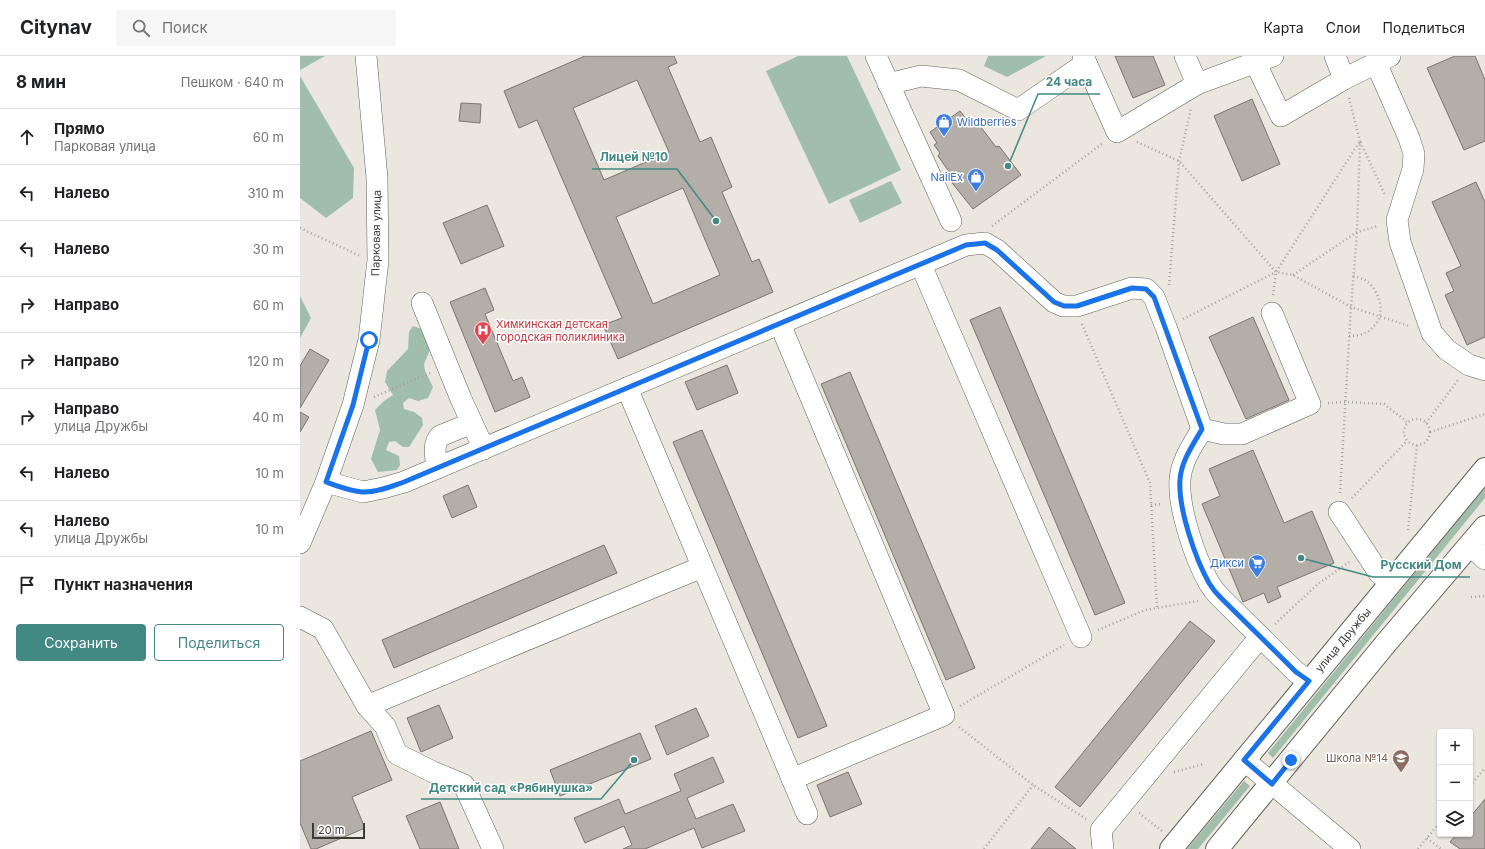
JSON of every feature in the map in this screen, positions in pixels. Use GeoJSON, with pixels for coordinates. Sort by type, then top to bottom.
{"type":"FeatureCollection","features":[{"type":"Feature","properties":{"kind":"main road","name":"улица Дружбы"},"geometry":{"type":"LineString","coordinates":[[1173,846],[1485,469]]}},
{"type":"Feature","properties":{"kind":"main road"},"geometry":{"type":"LineString","coordinates":[[1218,849],[1377,654],[1477,552],[1485,526]]}},
{"type":"Feature","properties":{"kind":"street","name":"Парковая улица"},"geometry":{"type":"LineString","coordinates":[[300,543],[326,482],[353,405],[369,340],[378,260],[377,178],[366,56]]}},
{"type":"Feature","properties":{"kind":"street"},"geometry":{"type":"LineString","coordinates":[[876,56],[951,221]]}},
{"type":"Feature","properties":{"kind":"street"},"geometry":{"type":"LineString","coordinates":[[1185,56],[1197,84]]}},
{"type":"Feature","properties":{"kind":"street"},"geometry":{"type":"LineString","coordinates":[[888,84],[921,76],[959,80],[1018,110],[1085,59],[1117,132],[1197,84],[1264,59],[1281,116],[1336,63],[1383,60],[1414,154],[1413,168],[1397,220],[1400,242],[1432,334],[1447,350],[1477,368]]}},
{"type":"Feature","properties":{"kind":"street"},"geometry":{"type":"LineString","coordinates":[[326,482],[363,492],[404,482],[922,265],[966,245],[985,243],[997,250],[1054,302],[1064,306],[1077,306],[1132,288],[1146,289],[1154,297],[1202,429],[1185,458],[1180,479],[1182,503],[1188,531],[1203,571],[1210,584],[1220,597],[1296,672],[1309,681]]}},
{"type":"Feature","properties":{"kind":"street"},"geometry":{"type":"LineString","coordinates":[[922,265],[1081,637]]}},
{"type":"Feature","properties":{"kind":"street"},"geometry":{"type":"LineString","coordinates":[[422,303],[447,366],[484,449]]}},
{"type":"Feature","properties":{"kind":"street"},"geometry":{"type":"LineString","coordinates":[[1202,429],[1224,434],[1242,434],[1310,404],[1272,313]]}},
{"type":"Feature","properties":{"kind":"street"},"geometry":{"type":"LineString","coordinates":[[780,324],[944,715],[792,779]]}},
{"type":"Feature","properties":{"kind":"street"},"geometry":{"type":"LineString","coordinates":[[627,388],[807,814]]}},
{"type":"Feature","properties":{"kind":"street"},"geometry":{"type":"LineString","coordinates":[[437,468],[435,448],[437,440],[440,436],[472,423]]}},
{"type":"Feature","properties":{"kind":"street"},"geometry":{"type":"LineString","coordinates":[[1339,512],[1379,573],[1391,582]]}},
{"type":"Feature","properties":{"kind":"street"},"geometry":{"type":"LineString","coordinates":[[367,706],[702,567]]}},
{"type":"Feature","properties":{"kind":"street"},"geometry":{"type":"LineString","coordinates":[[300,617],[323,629],[367,706],[385,726],[397,754],[464,786],[493,849]]}},
{"type":"Feature","properties":{"kind":"street"},"geometry":{"type":"LineString","coordinates":[[1102,839],[1125,801],[1260,637]]}},
{"type":"Feature","properties":{"kind":"street"},"geometry":{"type":"LineString","coordinates":[[1244,760],[1350,849]]}},
{"type":"Feature","properties":{"kind":"path"},"geometry":{"type":"LineString","coordinates":[[1293,275],[1357,232],[1397,220],[1360,141],[1336,63]]}},
{"type":"Feature","properties":{"kind":"path"},"geometry":{"type":"LineString","coordinates":[[1169,288],[1179,161],[1197,84]]}},
{"type":"Feature","properties":{"kind":"path"},"geometry":{"type":"LineString","coordinates":[[991,226],[1117,132],[1179,161],[1276,272],[1293,275],[1350,307],[1432,334]]}},
{"type":"Feature","properties":{"kind":"path"},"geometry":{"type":"LineString","coordinates":[[1339,512],[1350,307],[1357,232],[1360,141]]}},
{"type":"Feature","properties":{"kind":"path"},"geometry":{"type":"LineString","coordinates":[[1166,327],[1276,272],[1360,141]]}},
{"type":"Feature","properties":{"kind":"path"},"geometry":{"type":"LineString","coordinates":[[300,228],[362,257]]}},
{"type":"Feature","properties":{"kind":"path"},"geometry":{"type":"LineString","coordinates":[[1349,336],[1358,336],[1375,326],[1381,309],[1379,299],[1374,288],[1365,280],[1353,276]]}},
{"type":"Feature","properties":{"kind":"path"},"geometry":{"type":"LineString","coordinates":[[1077,306],[1083,325],[1150,483],[1157,608]]}},
{"type":"Feature","properties":{"kind":"path"},"geometry":{"type":"LineString","coordinates":[[374,397],[447,366]]}},
{"type":"Feature","properties":{"kind":"path"},"geometry":{"type":"LineString","coordinates":[[1426,422],[1477,368]]}},
{"type":"Feature","properties":{"kind":"path"},"geometry":{"type":"LineString","coordinates":[[1310,404],[1346,402],[1384,404],[1407,422]]}},
{"type":"Feature","properties":{"kind":"path"},"geometry":{"type":"LineString","coordinates":[[1430,432],[1485,414]]}},
{"type":"Feature","properties":{"kind":"path"},"geometry":{"type":"LineString","coordinates":[[1417,418],[1426,422],[1430,432],[1426,441],[1417,445],[1407,441],[1403,432],[1407,422],[1417,418]]}},
{"type":"Feature","properties":{"kind":"path"},"geometry":{"type":"LineString","coordinates":[[1339,512],[1407,441]]}},
{"type":"Feature","properties":{"kind":"path"},"geometry":{"type":"LineString","coordinates":[[1408,531],[1417,445]]}},
{"type":"Feature","properties":{"kind":"path"},"geometry":{"type":"LineString","coordinates":[[1260,637],[1318,584],[1364,551]]}},
{"type":"Feature","properties":{"kind":"path"},"geometry":{"type":"LineString","coordinates":[[1471,597],[1485,596]]}},
{"type":"Feature","properties":{"kind":"path"},"geometry":{"type":"LineString","coordinates":[[944,715],[1102,839]]}},
{"type":"Feature","properties":{"kind":"path"},"geometry":{"type":"LineString","coordinates":[[1473,782],[1485,768]]}},
{"type":"Feature","properties":{"kind":"path"},"geometry":{"type":"LineString","coordinates":[[984,849],[1033,784]]}},
{"type":"Feature","properties":{"kind":"path"},"geometry":{"type":"LineString","coordinates":[[1125,801],[1173,846]]}},
{"type":"Feature","properties":{"kind":"path"},"geometry":{"type":"LineString","coordinates":[[1418,849],[1437,826]]}},
{"type":"Feature","properties":{"kind":"path"},"geometry":{"type":"LineString","coordinates":[[1427,838],[1441,849]]}},
{"type":"Feature","properties":{"kind":"green space"},"geometry":{"type":"Polygon","coordinates":[[[300,56],[325,56],[300,70],[300,56]]]}},
{"type":"Feature","properties":{"kind":"green space"},"geometry":{"type":"Polygon","coordinates":[[[798,56],[847,56],[901,170],[829,204],[766,71],[798,56]]]}},
{"type":"Feature","properties":{"kind":"green space"},"geometry":{"type":"Polygon","coordinates":[[[988,56],[1046,56],[1007,77],[984,66],[988,56]]]}},
{"type":"Feature","properties":{"kind":"green space"},"geometry":{"type":"Polygon","coordinates":[[[300,76],[354,168],[353,198],[326,218],[300,198],[300,76]]]}},
{"type":"Feature","properties":{"kind":"green space"},"geometry":{"type":"Polygon","coordinates":[[[891,181],[902,203],[860,223],[849,200],[891,181]]]}},
{"type":"Feature","properties":{"kind":"green space"},"geometry":{"type":"Polygon","coordinates":[[[300,296],[311,318],[300,338],[300,296]]]}},
{"type":"Feature","properties":{"kind":"green space"},"geometry":{"type":"Polygon","coordinates":[[[413,326],[430,332],[432,345],[424,364],[425,371],[433,387],[428,398],[418,401],[409,398],[403,403],[404,409],[414,412],[422,418],[423,425],[409,447],[403,447],[395,441],[389,442],[386,450],[399,456],[400,465],[397,470],[378,472],[371,459],[380,430],[375,410],[393,395],[385,382],[387,371],[408,349],[409,332],[413,326]]]}},
{"type":"Feature","properties":{"kind":"green space"},"geometry":{"type":"Polygon","coordinates":[[[1485,487],[1485,498],[1273,758],[1268,753],[1485,487]]]}},
{"type":"Feature","properties":{"kind":"green space"},"geometry":{"type":"Polygon","coordinates":[[[1244,781],[1250,786],[1198,849],[1187,849],[1244,781]]]}},
{"type":"Feature","properties":{"kind":"building"},"geometry":{"type":"Polygon","coordinates":[[[585,56],[674,56],[677,63],[668,67],[700,142],[711,137],[732,187],[722,192],[752,262],[759,259],[773,292],[618,359],[603,325],[622,318],[537,120],[519,128],[504,91],[585,56]],[[637,80],[573,108],[604,180],[669,152],[637,80]],[[683,188],[616,217],[653,304],[720,275],[683,188]]]}},
{"type":"Feature","properties":{"kind":"building"},"geometry":{"type":"Polygon","coordinates":[[[1115,56],[1153,56],[1165,85],[1133,98],[1115,56]]]}},
{"type":"Feature","properties":{"kind":"building"},"geometry":{"type":"Polygon","coordinates":[[[1455,56],[1475,56],[1485,80],[1485,141],[1464,150],[1427,68],[1455,56]]]}},
{"type":"Feature","properties":{"kind":"building"},"geometry":{"type":"Polygon","coordinates":[[[1252,99],[1280,164],[1242,181],[1214,116],[1252,99]]]}},
{"type":"Feature","properties":{"kind":"building"},"geometry":{"type":"Polygon","coordinates":[[[461,103],[481,104],[480,123],[459,121],[461,103]]]}},
{"type":"Feature","properties":{"kind":"building"},"geometry":{"type":"Polygon","coordinates":[[[960,111],[967,120],[970,119],[976,126],[980,126],[996,147],[999,146],[1021,175],[973,209],[949,179],[952,176],[938,156],[940,153],[934,145],[937,143],[930,132],[960,111]]]}},
{"type":"Feature","properties":{"kind":"building"},"geometry":{"type":"Polygon","coordinates":[[[1476,182],[1485,202],[1485,337],[1467,345],[1445,295],[1454,291],[1446,273],[1461,266],[1432,202],[1476,182]]]}},
{"type":"Feature","properties":{"kind":"building"},"geometry":{"type":"Polygon","coordinates":[[[487,205],[504,246],[461,264],[443,223],[487,205]]]}},
{"type":"Feature","properties":{"kind":"building","name":"Химкинская детская городская поликлиника"},"geometry":{"type":"Polygon","coordinates":[[[485,288],[494,310],[485,314],[513,381],[522,377],[530,397],[495,412],[450,302],[485,288]]]}},
{"type":"Feature","properties":{"kind":"building"},"geometry":{"type":"Polygon","coordinates":[[[1000,307],[1125,603],[1095,615],[970,320],[1000,307]]]}},
{"type":"Feature","properties":{"kind":"building"},"geometry":{"type":"Polygon","coordinates":[[[1253,317],[1289,400],[1246,419],[1209,337],[1253,317]]]}},
{"type":"Feature","properties":{"kind":"building"},"geometry":{"type":"Polygon","coordinates":[[[310,349],[329,360],[300,408],[300,366],[310,349]]]}},
{"type":"Feature","properties":{"kind":"building"},"geometry":{"type":"Polygon","coordinates":[[[727,365],[738,393],[697,410],[685,382],[727,365]]]}},
{"type":"Feature","properties":{"kind":"building"},"geometry":{"type":"Polygon","coordinates":[[[850,372],[975,668],[946,680],[821,384],[850,372]]]}},
{"type":"Feature","properties":{"kind":"building"},"geometry":{"type":"Polygon","coordinates":[[[300,412],[309,417],[300,432],[300,412]]]}},
{"type":"Feature","properties":{"kind":"building"},"geometry":{"type":"Polygon","coordinates":[[[702,430],[827,726],[798,738],[673,442],[702,430]]]}},
{"type":"Feature","properties":{"kind":"building"},"geometry":{"type":"Polygon","coordinates":[[[1253,450],[1284,523],[1312,511],[1334,563],[1277,587],[1281,597],[1268,603],[1264,593],[1243,602],[1202,504],[1220,496],[1209,469],[1253,450]]]}},
{"type":"Feature","properties":{"kind":"building"},"geometry":{"type":"Polygon","coordinates":[[[468,485],[477,507],[452,518],[443,496],[468,485]]]}},
{"type":"Feature","properties":{"kind":"building"},"geometry":{"type":"Polygon","coordinates":[[[604,545],[617,573],[394,668],[382,640],[604,545]]]}},
{"type":"Feature","properties":{"kind":"building"},"geometry":{"type":"Polygon","coordinates":[[[1190,621],[1215,641],[1080,807],[1055,787],[1190,621]]]}},
{"type":"Feature","properties":{"kind":"building"},"geometry":{"type":"Polygon","coordinates":[[[439,705],[453,738],[421,752],[407,718],[439,705]]]}},
{"type":"Feature","properties":{"kind":"building"},"geometry":{"type":"Polygon","coordinates":[[[696,708],[709,736],[667,755],[655,726],[696,708]]]}},
{"type":"Feature","properties":{"kind":"building"},"geometry":{"type":"Polygon","coordinates":[[[371,731],[392,780],[352,797],[365,828],[316,849],[311,849],[300,823],[300,761],[371,731]]]}},
{"type":"Feature","properties":{"kind":"building"},"geometry":{"type":"Polygon","coordinates":[[[640,733],[651,759],[560,796],[550,770],[640,733]]]}},
{"type":"Feature","properties":{"kind":"building"},"geometry":{"type":"Polygon","coordinates":[[[713,757],[724,782],[687,798],[696,819],[733,804],[745,831],[702,848],[694,828],[645,849],[623,849],[632,845],[624,826],[585,843],[574,818],[619,799],[625,814],[681,791],[674,774],[713,757]]]}},
{"type":"Feature","properties":{"kind":"building"},"geometry":{"type":"Polygon","coordinates":[[[848,772],[862,804],[830,817],[817,785],[848,772]]]}},
{"type":"Feature","properties":{"kind":"building"},"geometry":{"type":"Polygon","coordinates":[[[1485,799],[1485,849],[1460,849],[1450,842],[1454,837],[1473,837],[1473,813],[1485,799]]]}},
{"type":"Feature","properties":{"kind":"building"},"geometry":{"type":"Polygon","coordinates":[[[440,802],[459,849],[420,849],[406,816],[440,802]]]}},
{"type":"Feature","properties":{"kind":"building"},"geometry":{"type":"Polygon","coordinates":[[[1049,827],[1076,849],[1031,849],[1049,827]]]}},
{"type":"Feature","properties":{"kind":"place","name":"Wildberries"},"geometry":{"type":"Point","coordinates":[944,137]}},
{"type":"Feature","properties":{"kind":"place","name":"24 часа"},"geometry":{"type":"Point","coordinates":[1008,166]}},
{"type":"Feature","properties":{"kind":"place","name":"NailEx"},"geometry":{"type":"Point","coordinates":[976,192]}},
{"type":"Feature","properties":{"kind":"place","name":"Лицей №10"},"geometry":{"type":"Point","coordinates":[716,221]}},
{"type":"Feature","properties":{"kind":"place","name":"Химкинская детская городская поликлиника"},"geometry":{"type":"Point","coordinates":[483,345]}},
{"type":"Feature","properties":{"kind":"place","name":"Русский Дом"},"geometry":{"type":"Point","coordinates":[1301,558]}},
{"type":"Feature","properties":{"kind":"place","name":"Дикси"},"geometry":{"type":"Point","coordinates":[1257,578]}},
{"type":"Feature","properties":{"kind":"place","name":"Детский сад «Рябинушка»"},"geometry":{"type":"Point","coordinates":[634,760]}},
{"type":"Feature","properties":{"kind":"place","name":"Школа №14"},"geometry":{"type":"Point","coordinates":[1401,773]}},
{"type":"Feature","properties":{"kind":"route"},"geometry":{"type":"LineString","coordinates":[[369,340],[353,405],[326,482],[363,492],[404,482],[922,265],[966,245],[985,243],[997,250],[1054,302],[1064,306],[1077,306],[1132,288],[1146,289],[1154,297],[1202,429],[1185,458],[1180,479],[1182,503],[1188,531],[1203,571],[1210,584],[1220,597],[1296,672],[1309,681],[1296,699],[1244,760],[1272,784],[1291,760]]}}]}
